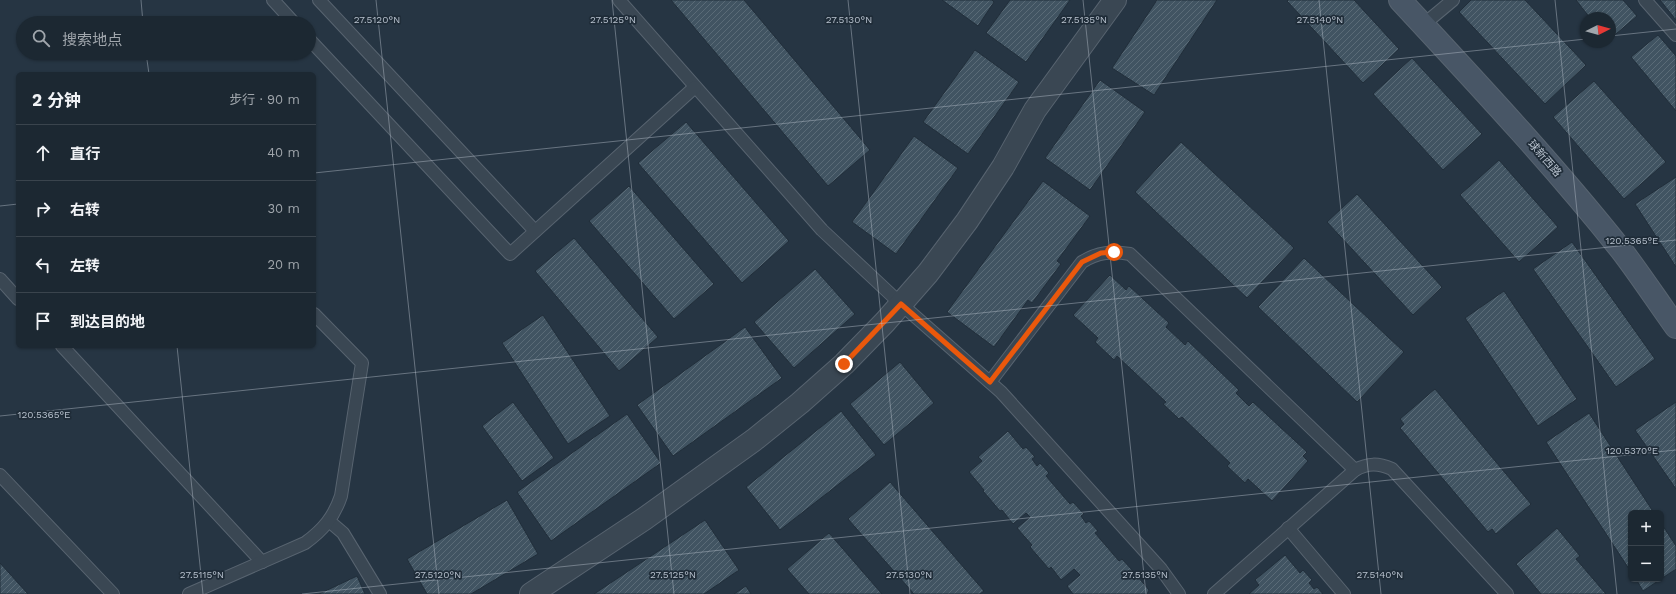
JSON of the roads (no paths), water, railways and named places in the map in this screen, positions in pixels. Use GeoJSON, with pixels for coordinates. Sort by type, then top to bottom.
{"type":"FeatureCollection","features":[{"type":"Feature","properties":{"kind":"street"},"geometry":{"type":"LineString","coordinates":[[531,594],[644,519],[754,440],[800,404],[844,364],[928,273],[968,221],[1003,167],[1036,110],[1115,0]]}},
{"type":"Feature","properties":{"kind":"street","name":"球新西路"},"geometry":{"type":"LineString","coordinates":[[1400,0],[1489,95],[1556,171],[1622,252],[1676,327]]}},
{"type":"Feature","properties":{"kind":"lane"},"geometry":{"type":"LineString","coordinates":[[273,0],[288,16]]}},
{"type":"Feature","properties":{"kind":"lane"},"geometry":{"type":"LineString","coordinates":[[319,0],[534,231]]}},
{"type":"Feature","properties":{"kind":"lane"},"geometry":{"type":"LineString","coordinates":[[618,0],[822,230],[901,304],[1001,392],[1161,569],[1180,594]]}},
{"type":"Feature","properties":{"kind":"lane"},"geometry":{"type":"LineString","coordinates":[[1423,25],[1453,0]]}},
{"type":"Feature","properties":{"kind":"lane"},"geometry":{"type":"LineString","coordinates":[[1645,0],[1676,35]]}},
{"type":"Feature","properties":{"kind":"lane"},"geometry":{"type":"LineString","coordinates":[[316,46],[510,254],[695,87]]}},
{"type":"Feature","properties":{"kind":"lane"},"geometry":{"type":"LineString","coordinates":[[990,382],[1082,262],[1101,253],[1114,252],[1130,254],[1355,470]]}},
{"type":"Feature","properties":{"kind":"lane"},"geometry":{"type":"LineString","coordinates":[[0,279],[16,297]]}},
{"type":"Feature","properties":{"kind":"lane"},"geometry":{"type":"LineString","coordinates":[[189,594],[305,543],[318,534],[337,509],[341,496],[362,362],[316,316]]}},
{"type":"Feature","properties":{"kind":"lane"},"geometry":{"type":"LineString","coordinates":[[64,348],[262,562]]}},
{"type":"Feature","properties":{"kind":"lane"},"geometry":{"type":"LineString","coordinates":[[1214,594],[1355,470],[1364,465],[1375,464],[1392,469],[1507,594]]}},
{"type":"Feature","properties":{"kind":"lane"},"geometry":{"type":"LineString","coordinates":[[0,475],[113,594]]}},
{"type":"Feature","properties":{"kind":"lane"},"geometry":{"type":"LineString","coordinates":[[329,521],[343,533],[380,594]]}},
{"type":"Feature","properties":{"kind":"lane"},"geometry":{"type":"LineString","coordinates":[[1288,528],[1344,594]]}}]}
